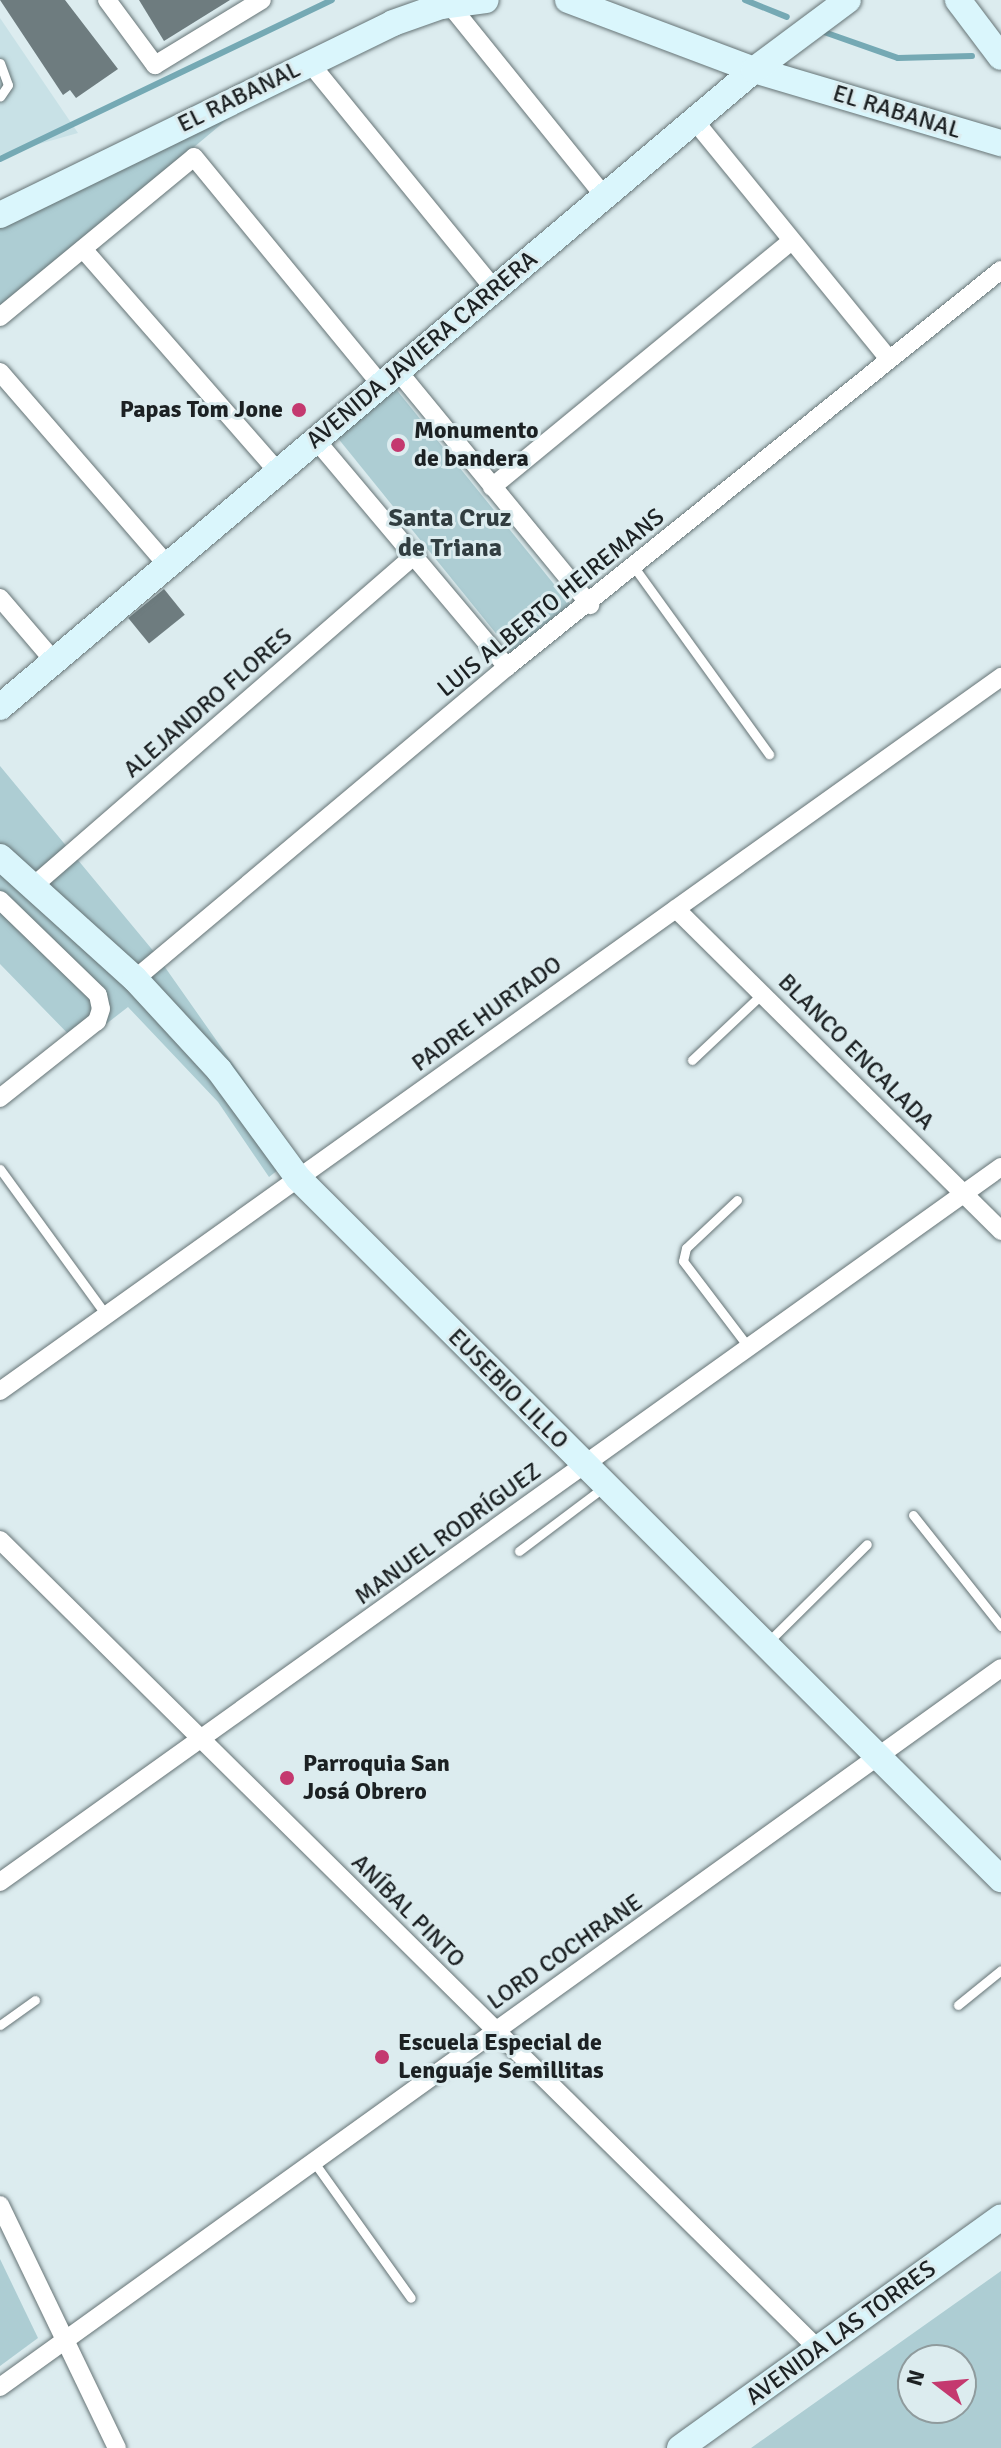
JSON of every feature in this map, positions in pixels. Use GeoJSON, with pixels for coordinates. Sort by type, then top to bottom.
{"type":"FeatureCollection","features":[{"type":"Feature","properties":{"kind":"street"},"geometry":{"type":"LineString","coordinates":[[107,0],[155,65],[262,0]]}},
{"type":"Feature","properties":{"kind":"street","name":"EL RABANAL"},"geometry":{"type":"LineString","coordinates":[[0,215],[309,62],[450,5],[486,0]]}},
{"type":"Feature","properties":{"kind":"street","name":"EL RABANAL"},"geometry":{"type":"LineString","coordinates":[[568,0],[754,70],[1001,143]]}},
{"type":"Feature","properties":{"kind":"street","name":"AVENIDA JAVIERA CARRERA"},"geometry":{"type":"LineString","coordinates":[[0,707],[694,120],[754,70],[848,0]]}},
{"type":"Feature","properties":{"kind":"street"},"geometry":{"type":"LineString","coordinates":[[958,0],[1001,57]]}},
{"type":"Feature","properties":{"kind":"street"},"geometry":{"type":"LineString","coordinates":[[450,5],[604,196]]}},
{"type":"Feature","properties":{"kind":"street"},"geometry":{"type":"LineString","coordinates":[[309,62],[494,289]]}},
{"type":"Feature","properties":{"kind":"street"},"geometry":{"type":"LineString","coordinates":[[694,120],[789,243],[887,357]]}},
{"type":"Feature","properties":{"kind":"street"},"geometry":{"type":"LineString","coordinates":[[0,317],[194,157],[389,378],[492,487],[590,605]]}},
{"type":"Feature","properties":{"kind":"street"},"geometry":{"type":"LineString","coordinates":[[492,487],[789,243]]}},
{"type":"Feature","properties":{"kind":"street"},"geometry":{"type":"LineString","coordinates":[[83,249],[278,472]]}},
{"type":"Feature","properties":{"kind":"street","name":"LUIS ALBERTO HEIREMANS"},"geometry":{"type":"LineString","coordinates":[[135,979],[507,667],[590,605],[887,357],[1001,270]]}},
{"type":"Feature","properties":{"kind":"street"},"geometry":{"type":"LineString","coordinates":[[0,372],[167,565]]}},
{"type":"Feature","properties":{"kind":"street"},"geometry":{"type":"LineString","coordinates":[[316,440],[416,554],[507,667]]}},
{"type":"Feature","properties":{"kind":"street","name":"ALEJANDRO FLORES"},"geometry":{"type":"LineString","coordinates":[[31,888],[416,554]]}},
{"type":"Feature","properties":{"kind":"street"},"geometry":{"type":"LineString","coordinates":[[0,598],[54,661]]}},
{"type":"Feature","properties":{"kind":"street","name":"PADRE HURTADO"},"geometry":{"type":"LineString","coordinates":[[0,1391],[1001,677]]}},
{"type":"Feature","properties":{"kind":"street","name":"EUSEBIO LILLO"},"geometry":{"type":"LineString","coordinates":[[0,857],[76,931],[135,979],[219,1070],[298,1178],[604,1487],[1001,1879]]}},
{"type":"Feature","properties":{"kind":"street","name":"EUSEBIO LILLO"},"geometry":{"type":"LineString","coordinates":[[0,869],[31,888]]}},
{"type":"Feature","properties":{"kind":"street"},"geometry":{"type":"LineString","coordinates":[[0,900],[98,995],[97,1021],[0,1098]]}},
{"type":"Feature","properties":{"kind":"street","name":"BLANCO ENCALADA"},"geometry":{"type":"LineString","coordinates":[[676,909],[1001,1231]]}},
{"type":"Feature","properties":{"kind":"street"},"geometry":{"type":"LineString","coordinates":[[52,950],[76,931]]}},
{"type":"Feature","properties":{"kind":"street","name":"MANUEL RODRÍGUEZ"},"geometry":{"type":"LineString","coordinates":[[0,1882],[1001,1167]]}},
{"type":"Feature","properties":{"kind":"street","name":"ANÍBAL PINTO"},"geometry":{"type":"LineString","coordinates":[[0,1540],[818,2349]]}},
{"type":"Feature","properties":{"kind":"street","name":"LORD COCHRANE"},"geometry":{"type":"LineString","coordinates":[[0,2387],[64,2339],[316,2165],[495,2031],[1001,1668]]}},
{"type":"Feature","properties":{"kind":"street"},"geometry":{"type":"LineString","coordinates":[[0,2205],[117,2448]]}},
{"type":"Feature","properties":{"kind":"street","name":"AVENIDA LAS TORRES"},"geometry":{"type":"LineString","coordinates":[[680,2448],[1001,2217]]}},
{"type":"Feature","properties":{"kind":"lane"},"geometry":{"type":"LineString","coordinates":[[0,63],[8,85],[0,97]]}},
{"type":"Feature","properties":{"kind":"lane"},"geometry":{"type":"LineString","coordinates":[[634,567],[769,754]]}},
{"type":"Feature","properties":{"kind":"lane"},"geometry":{"type":"LineString","coordinates":[[692,1060],[762,994]]}},
{"type":"Feature","properties":{"kind":"lane"},"geometry":{"type":"LineString","coordinates":[[0,1169],[106,1315]]}},
{"type":"Feature","properties":{"kind":"lane"},"geometry":{"type":"LineString","coordinates":[[737,1200],[686,1248],[683,1261],[749,1348]]}},
{"type":"Feature","properties":{"kind":"lane"},"geometry":{"type":"LineString","coordinates":[[519,1551],[604,1487]]}},
{"type":"Feature","properties":{"kind":"lane"},"geometry":{"type":"LineString","coordinates":[[913,1515],[1001,1626]]}},
{"type":"Feature","properties":{"kind":"lane"},"geometry":{"type":"LineString","coordinates":[[765,1645],[867,1544]]}},
{"type":"Feature","properties":{"kind":"lane"},"geometry":{"type":"LineString","coordinates":[[958,2005],[1001,1970]]}},
{"type":"Feature","properties":{"kind":"lane"},"geometry":{"type":"LineString","coordinates":[[0,2025],[35,2000]]}},
{"type":"Feature","properties":{"kind":"lane"},"geometry":{"type":"LineString","coordinates":[[316,2165],[411,2298]]}},
{"type":"Feature","properties":{"kind":"shaded area"},"geometry":{"type":"Polygon","coordinates":[[[0,18],[78,133],[0,155],[0,18]]]}},
{"type":"Feature","properties":{"kind":"shaded area"},"geometry":{"type":"Polygon","coordinates":[[[261,91],[0,309],[0,205],[261,91]]]}},
{"type":"Feature","properties":{"kind":"shaded area"},"geometry":{"type":"Polygon","coordinates":[[[391,383],[574,608],[514,656],[332,431],[391,383]]]}},
{"type":"Feature","properties":{"kind":"shaded area"},"geometry":{"type":"Polygon","coordinates":[[[0,766],[155,953],[297,1155],[269,1177],[218,1102],[128,1007],[79,1045],[0,964],[0,766]]]}},
{"type":"Feature","properties":{"kind":"shaded area"},"geometry":{"type":"Polygon","coordinates":[[[0,2259],[38,2338],[0,2366],[0,2259]]]}},
{"type":"Feature","properties":{"kind":"shaded area"},"geometry":{"type":"Polygon","coordinates":[[[1001,2271],[1001,2448],[751,2448],[897,2345],[897,2424],[977,2424],[977,2344],[898,2344],[1001,2271]]]}},
{"type":"Feature","properties":{"kind":"building"},"geometry":{"type":"Polygon","coordinates":[[[0,0],[65,0],[118,69],[76,98],[70,90],[63,95],[0,0]]]}},
{"type":"Feature","properties":{"kind":"building"},"geometry":{"type":"Polygon","coordinates":[[[139,0],[230,0],[164,41],[139,0]]]}},
{"type":"Feature","properties":{"kind":"building"},"geometry":{"type":"Polygon","coordinates":[[[164,589],[185,615],[149,644],[128,618],[164,589]]]}},
{"type":"Feature","properties":{"kind":"waterway"},"geometry":{"type":"LineString","coordinates":[[0,159],[332,0]]}},
{"type":"Feature","properties":{"kind":"waterway"},"geometry":{"type":"LineString","coordinates":[[745,0],[787,17]]}},
{"type":"Feature","properties":{"kind":"waterway"},"geometry":{"type":"LineString","coordinates":[[824,32],[898,58],[972,56]]}},
{"type":"Feature","properties":{"kind":"place","name":"Papas Tom Jone"},"geometry":{"type":"Point","coordinates":[299,410]}},
{"type":"Feature","properties":{"kind":"place","name":"Monumento de bandera"},"geometry":{"type":"Point","coordinates":[398,445]}},
{"type":"Feature","properties":{"kind":"place","name":"Parroquia San Josá Obrero"},"geometry":{"type":"Point","coordinates":[287,1778]}},
{"type":"Feature","properties":{"kind":"place","name":"Escuela Especial de Lenguaje Semillitas"},"geometry":{"type":"Point","coordinates":[382,2057]}},
{"type":"Feature","properties":{"kind":"district","name":"Santa Cruz de Triana"},"geometry":{"type":"Point","coordinates":[450,534]}}]}
